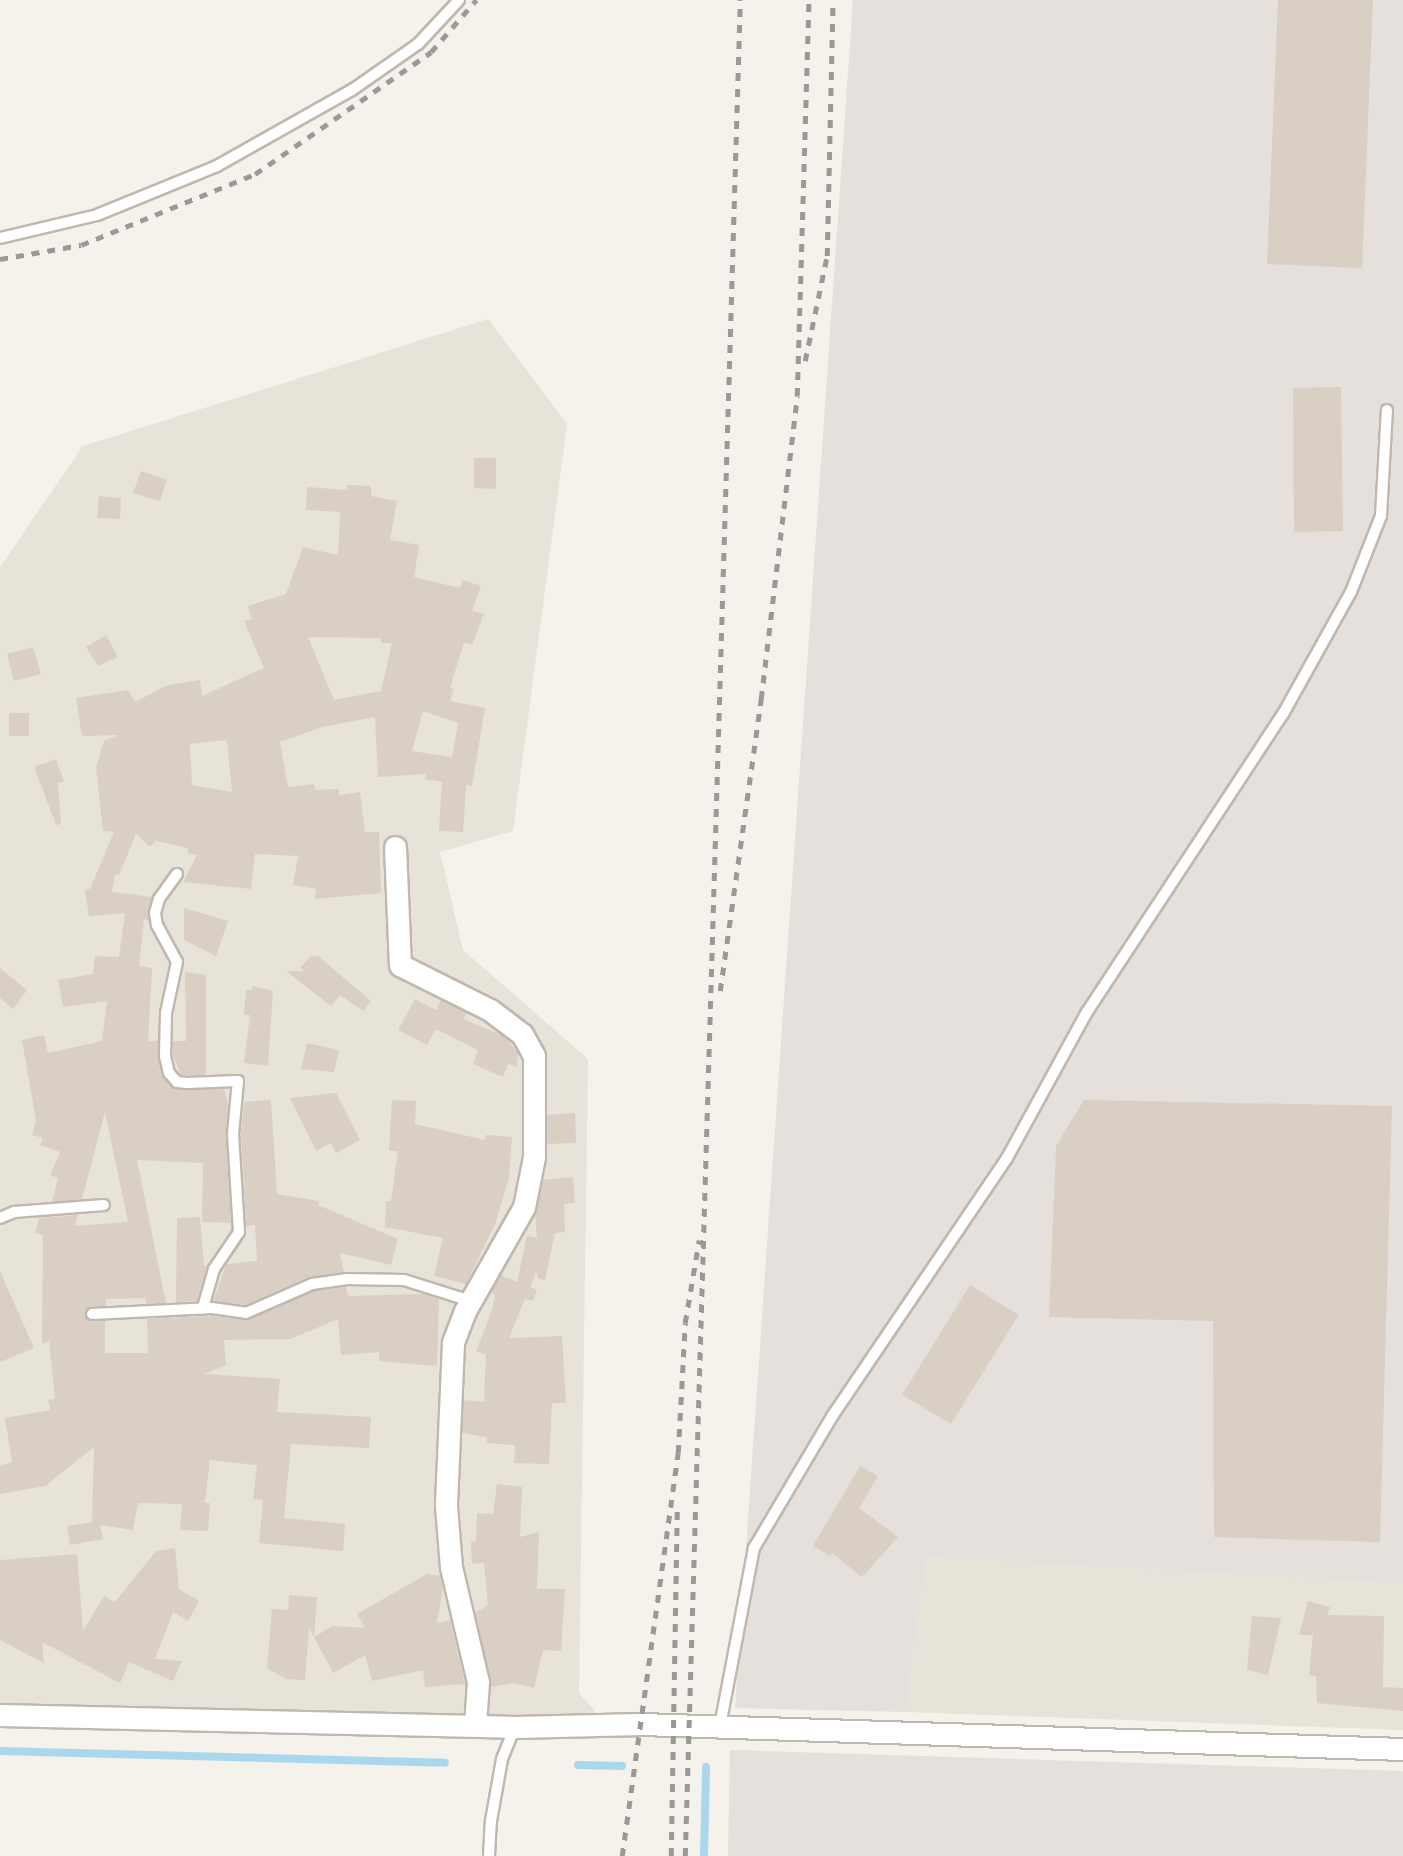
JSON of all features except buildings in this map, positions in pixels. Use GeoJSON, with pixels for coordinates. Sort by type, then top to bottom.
{"type":"FeatureCollection","features":[{"type":"Feature","properties":{"kind":"street"},"geometry":{"type":"LineString","coordinates":[[395,847],[400,966],[490,1010],[522,1034],[534,1056],[534,1157],[524,1207],[471,1301],[453,1343],[446,1506],[451,1567],[478,1682],[475,1725]]}},
{"type":"Feature","properties":{"kind":"street"},"geometry":{"type":"LineString","coordinates":[[0,1715],[515,1727],[564,1724],[720,1726],[1403,1749]]}},
{"type":"Feature","properties":{"kind":"lane"},"geometry":{"type":"LineString","coordinates":[[0,238],[98,215],[217,166],[352,90],[418,44],[459,0]]}},
{"type":"Feature","properties":{"kind":"lane"},"geometry":{"type":"LineString","coordinates":[[720,1726],[754,1548],[833,1415],[1007,1158],[1087,1012],[1283,714],[1351,592],[1381,516],[1387,410]]}},
{"type":"Feature","properties":{"kind":"lane"},"geometry":{"type":"LineString","coordinates":[[177,874],[155,912],[157,925],[177,962],[166,1013],[165,1056],[169,1073],[177,1082],[238,1081],[233,1134],[239,1232],[235,1243],[214,1269],[203,1308]]}},
{"type":"Feature","properties":{"kind":"lane"},"geometry":{"type":"LineString","coordinates":[[0,1218],[14,1212],[104,1205]]}},
{"type":"Feature","properties":{"kind":"lane"},"geometry":{"type":"LineString","coordinates":[[92,1314],[203,1308],[246,1313],[312,1284],[346,1279],[404,1280],[471,1301]]}},
{"type":"Feature","properties":{"kind":"lane"},"geometry":{"type":"LineString","coordinates":[[489,1856],[491,1821],[502,1759],[515,1727]]}},
{"type":"Feature","properties":{"kind":"shaded area"},"geometry":{"type":"Polygon","coordinates":[[[853,0],[1403,0],[1403,1584],[927,1558],[906,1712],[735,1708],[853,0]]]}},
{"type":"Feature","properties":{"kind":"shaded area"},"geometry":{"type":"Polygon","coordinates":[[[488,319],[567,424],[513,831],[440,852],[463,950],[588,1059],[579,1693],[617,1736],[0,1724],[0,567],[83,446],[488,319]]]}},
{"type":"Feature","properties":{"kind":"shaded area"},"geometry":{"type":"Polygon","coordinates":[[[927,1558],[1403,1584],[1403,1730],[906,1712],[927,1558]]]}},
{"type":"Feature","properties":{"kind":"shaded area"},"geometry":{"type":"Polygon","coordinates":[[[730,1750],[1403,1771],[1403,1856],[728,1856],[730,1750]]]}},
{"type":"Feature","properties":{"kind":"waterway"},"geometry":{"type":"LineString","coordinates":[[0,1751],[445,1763]]}},
{"type":"Feature","properties":{"kind":"waterway"},"geometry":{"type":"LineString","coordinates":[[578,1765],[622,1766]]}},
{"type":"Feature","properties":{"kind":"waterway"},"geometry":{"type":"LineString","coordinates":[[704,1856],[706,1767]]}},
{"type":"Feature","properties":{"kind":"railway"},"geometry":{"type":"LineString","coordinates":[[0,259],[81,245],[255,174],[431,52],[476,0]]}},
{"type":"Feature","properties":{"kind":"railway"},"geometry":{"type":"LineString","coordinates":[[685,1856],[740,0]]}},
{"type":"Feature","properties":{"kind":"railway"},"geometry":{"type":"LineString","coordinates":[[720,991],[761,699],[797,396],[809,0]]}},
{"type":"Feature","properties":{"kind":"railway"},"geometry":{"type":"LineString","coordinates":[[805,361],[827,256],[833,0]]}},
{"type":"Feature","properties":{"kind":"railway"},"geometry":{"type":"LineString","coordinates":[[622,1856],[678,1453],[685,1323],[699,1240]]}},
{"type":"Feature","properties":{"kind":"railway"},"geometry":{"type":"LineString","coordinates":[[671,1856],[677,1511]]}}]}
